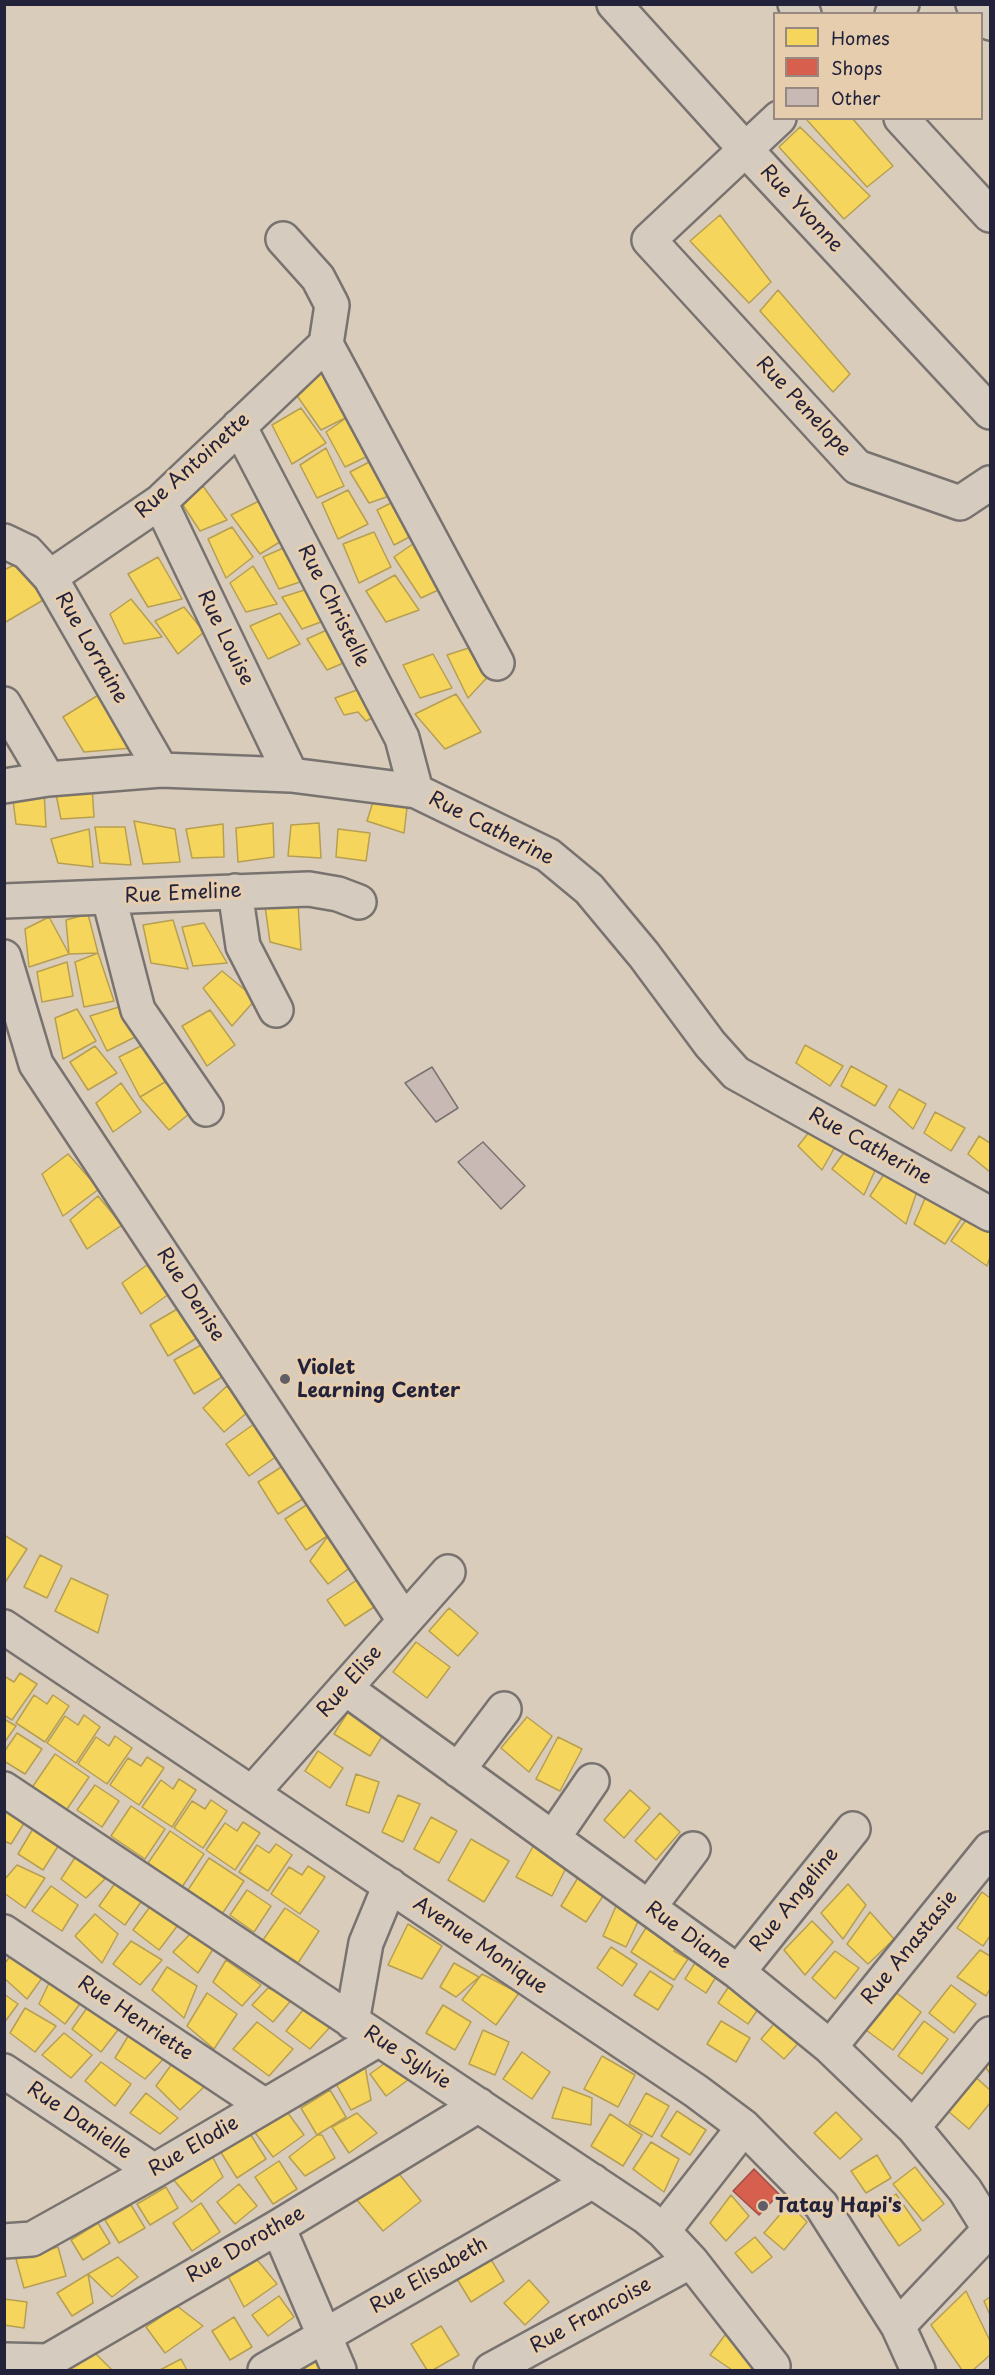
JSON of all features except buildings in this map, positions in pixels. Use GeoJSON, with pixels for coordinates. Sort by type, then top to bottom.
{"type":"FeatureCollection","features":[{"type":"Feature","properties":{"kind":"street","name":"Rue Yvonne"},"geometry":{"type":"LineString","coordinates":[[614,4],[746,150],[990,412]]}},
{"type":"Feature","properties":{"kind":"street"},"geometry":{"type":"LineString","coordinates":[[746,150],[777,120]]}},
{"type":"Feature","properties":{"kind":"street"},"geometry":{"type":"LineString","coordinates":[[903,120],[990,215]]}},
{"type":"Feature","properties":{"kind":"street","name":"Rue Penelope"},"geometry":{"type":"LineString","coordinates":[[746,150],[649,240],[857,467],[960,503],[990,483]]}},
{"type":"Feature","properties":{"kind":"street"},"geometry":{"type":"LineString","coordinates":[[283,238],[318,278],[332,304],[326,344],[497,663]]}},
{"type":"Feature","properties":{"kind":"street","name":"Rue Antoinette"},"geometry":{"type":"LineString","coordinates":[[50,577],[160,502],[326,344]]}},
{"type":"Feature","properties":{"kind":"street","name":"Rue Christelle"},"geometry":{"type":"LineString","coordinates":[[239,426],[402,738],[416,791]]}},
{"type":"Feature","properties":{"kind":"street","name":"Rue Louise"},"geometry":{"type":"LineString","coordinates":[[160,502],[291,775]]}},
{"type":"Feature","properties":{"kind":"street","name":"Rue Lorraine"},"geometry":{"type":"LineString","coordinates":[[4,541],[27,552],[50,577],[161,770]]}},
{"type":"Feature","properties":{"kind":"street"},"geometry":{"type":"LineString","coordinates":[[4,704],[48,779]]}},
{"type":"Feature","properties":{"kind":"street","name":"Rue Catherine"},"geometry":{"type":"LineString","coordinates":[[4,786],[48,779],[161,770],[291,775],[416,791],[548,855],[590,889],[644,955],[710,1044],[736,1073],[990,1214]]}},
{"type":"Feature","properties":{"kind":"street","name":"Rue Emeline"},"geometry":{"type":"LineString","coordinates":[[4,901],[309,889],[338,894],[359,902]]}},
{"type":"Feature","properties":{"kind":"street"},"geometry":{"type":"LineString","coordinates":[[235,891],[243,946],[276,1010]]}},
{"type":"Feature","properties":{"kind":"street"},"geometry":{"type":"LineString","coordinates":[[109,898],[138,1010],[206,1109]]}},
{"type":"Feature","properties":{"kind":"street","name":"Rue Denise"},"geometry":{"type":"LineString","coordinates":[[4,957],[36,1064],[405,1620]]}},
{"type":"Feature","properties":{"kind":"street","name":"Rue Elise"},"geometry":{"type":"LineString","coordinates":[[252,1793],[448,1572]]}},
{"type":"Feature","properties":{"kind":"street","name":"Avenue Monique"},"geometry":{"type":"LineString","coordinates":[[4,1627],[696,2091],[744,2127],[821,2205],[898,2326],[918,2370]]}},
{"type":"Feature","properties":{"kind":"street","name":"Rue Diane"},"geometry":{"type":"LineString","coordinates":[[345,1688],[738,1972],[830,2047],[912,2127],[965,2190],[990,2229]]}},
{"type":"Feature","properties":{"kind":"street"},"geometry":{"type":"LineString","coordinates":[[458,1770],[504,1709]]}},
{"type":"Feature","properties":{"kind":"street"},"geometry":{"type":"LineString","coordinates":[[553,1838],[592,1780]]}},
{"type":"Feature","properties":{"kind":"street","name":"Rue Sylvie"},"geometry":{"type":"LineString","coordinates":[[4,1789],[646,2217],[663,2231],[691,2261],[773,2366]]}},
{"type":"Feature","properties":{"kind":"street","name":"Rue Angeline"},"geometry":{"type":"LineString","coordinates":[[738,1972],[853,1829]]}},
{"type":"Feature","properties":{"kind":"street"},"geometry":{"type":"LineString","coordinates":[[649,1907],[693,1849]]}},
{"type":"Feature","properties":{"kind":"street","name":"Rue Anastasie"},"geometry":{"type":"LineString","coordinates":[[830,2047],[990,1850]]}},
{"type":"Feature","properties":{"kind":"street"},"geometry":{"type":"LineString","coordinates":[[365,2030],[366,1943],[390,1885]]}},
{"type":"Feature","properties":{"kind":"street","name":"Rue Henriette"},"geometry":{"type":"LineString","coordinates":[[4,1932],[265,2106]]}},
{"type":"Feature","properties":{"kind":"street","name":"Rue Elodie"},"geometry":{"type":"LineString","coordinates":[[4,2241],[32,2239],[154,2171],[265,2106],[365,2030]]}},
{"type":"Feature","properties":{"kind":"street"},"geometry":{"type":"LineString","coordinates":[[912,2127],[990,2034]]}},
{"type":"Feature","properties":{"kind":"street","name":"Rue Danielle"},"geometry":{"type":"LineString","coordinates":[[4,2071],[154,2171]]}},
{"type":"Feature","properties":{"kind":"street","name":"Rue Dorothee"},"geometry":{"type":"LineString","coordinates":[[4,2360],[48,2361],[278,2227],[479,2105]]}},
{"type":"Feature","properties":{"kind":"street"},"geometry":{"type":"LineString","coordinates":[[663,2231],[744,2127]]}},
{"type":"Feature","properties":{"kind":"street","name":"Rue Elisabeth"},"geometry":{"type":"LineString","coordinates":[[265,2370],[593,2181]]}},
{"type":"Feature","properties":{"kind":"street"},"geometry":{"type":"LineString","coordinates":[[278,2227],[339,2370]]}},
{"type":"Feature","properties":{"kind":"street"},"geometry":{"type":"LineString","coordinates":[[898,2326],[990,2229]]}},
{"type":"Feature","properties":{"kind":"street","name":"Rue Francoise"},"geometry":{"type":"LineString","coordinates":[[491,2370],[691,2261]]}},
{"type":"Feature","properties":{"kind":"place","name":"Violet Learning Center"},"geometry":{"type":"Point","coordinates":[285,1379]}},
{"type":"Feature","properties":{"kind":"place","name":"Tatay Hapi's"},"geometry":{"type":"Point","coordinates":[763,2206]}}]}
